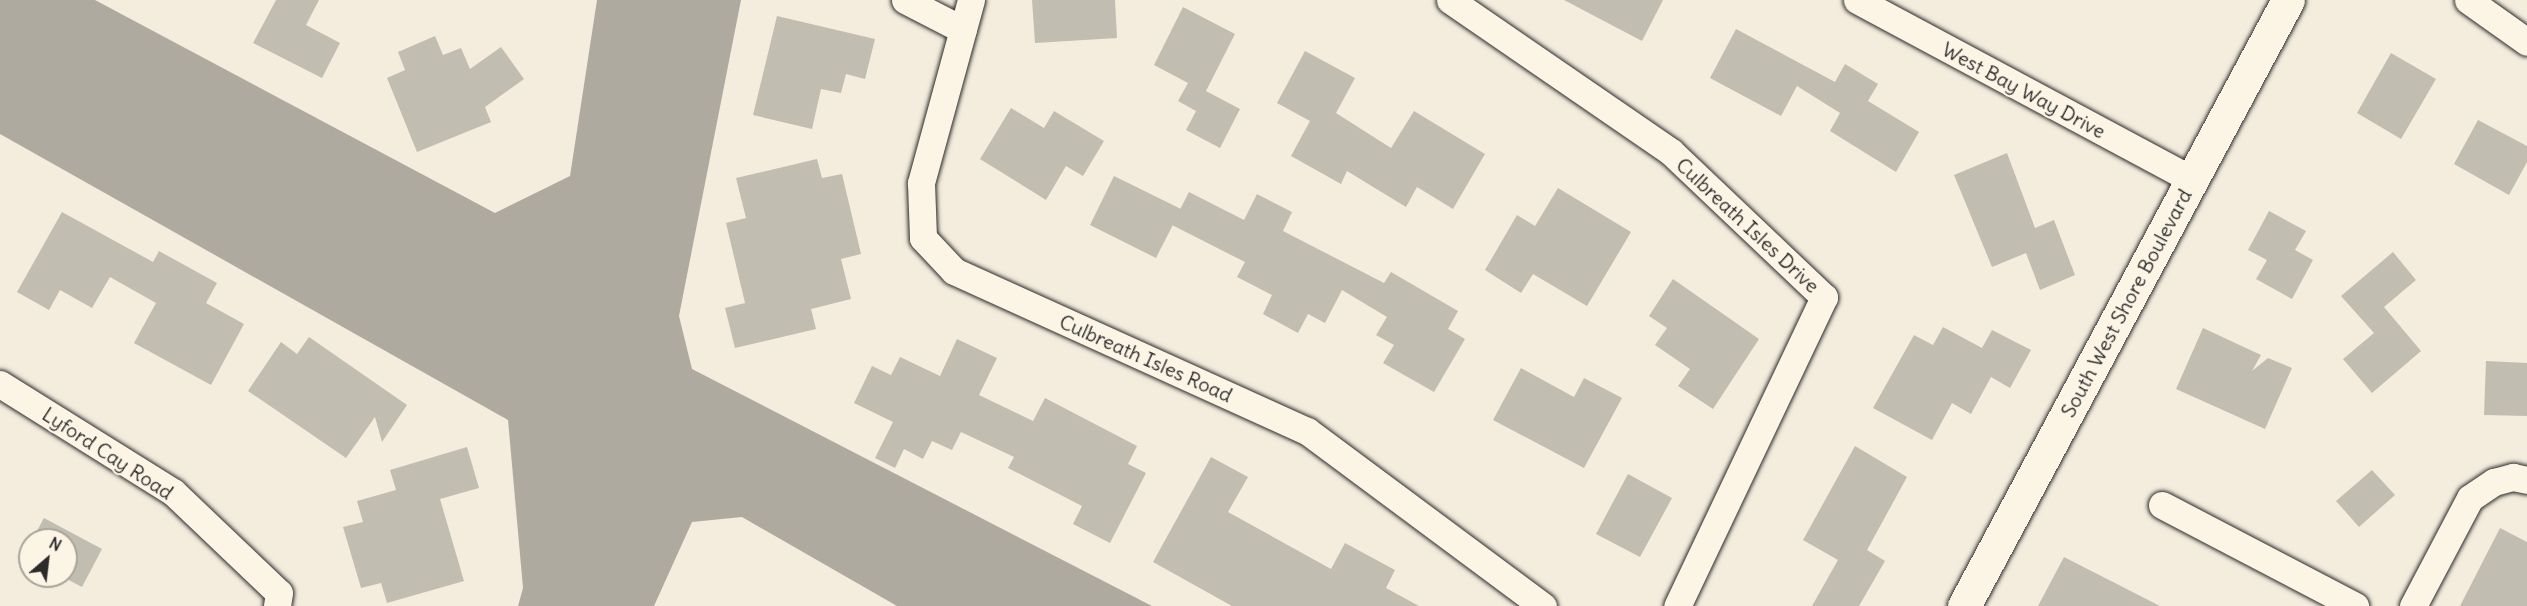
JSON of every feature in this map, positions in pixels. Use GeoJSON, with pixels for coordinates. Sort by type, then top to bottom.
{"type":"FeatureCollection","features":[{"type":"Feature","properties":{"kind":"street"},"geometry":{"type":"LineString","coordinates":[[905,0],[963,30],[971,0]]}},
{"type":"Feature","properties":{"kind":"street","name":"Culbreath Isles Drive"},"geometry":{"type":"LineString","coordinates":[[1450,0],[1671,152],[1824,297],[1677,606]]}},
{"type":"Feature","properties":{"kind":"street","name":"West Bay Way Drive"},"geometry":{"type":"LineString","coordinates":[[1857,0],[2192,180]]}},
{"type":"Feature","properties":{"kind":"street","name":"South West Shore Boulevard"},"geometry":{"type":"LineString","coordinates":[[1964,606],[2288,0]]}},
{"type":"Feature","properties":{"kind":"street"},"geometry":{"type":"LineString","coordinates":[[2468,0],[2527,42]]}},
{"type":"Feature","properties":{"kind":"street","name":"Culbreath Isles Road"},"geometry":{"type":"LineString","coordinates":[[963,30],[921,183],[923,238],[954,271],[1307,431],[1543,606]]}},
{"type":"Feature","properties":{"kind":"street","name":"Lyford Cay Road"},"geometry":{"type":"LineString","coordinates":[[0,384],[173,492],[279,593],[277,606]]}},
{"type":"Feature","properties":{"kind":"street"},"geometry":{"type":"LineString","coordinates":[[2413,606],[2470,498],[2494,482],[2513,477],[2527,480]]}},
{"type":"Feature","properties":{"kind":"street"},"geometry":{"type":"LineString","coordinates":[[2162,505],[2355,606]]}},
{"type":"Feature","properties":{"kind":"shaded area"},"geometry":{"type":"Polygon","coordinates":[[[0,0],[95,0],[495,213],[570,176],[597,0],[741,0],[679,316],[692,369],[1152,606],[897,606],[742,517],[692,522],[654,606],[518,606],[523,588],[508,420],[0,134],[0,0]]]}},
{"type":"Feature","properties":{"kind":"building"},"geometry":{"type":"Polygon","coordinates":[[[276,0],[319,0],[306,25],[340,43],[322,78],[253,43],[276,0]]]}},
{"type":"Feature","properties":{"kind":"building"},"geometry":{"type":"Polygon","coordinates":[[[1032,0],[1115,0],[1117,38],[1035,43],[1032,0]]]}},
{"type":"Feature","properties":{"kind":"building"},"geometry":{"type":"Polygon","coordinates":[[[1564,0],[1663,0],[1642,41],[1564,0]]]}},
{"type":"Feature","properties":{"kind":"building"},"geometry":{"type":"Polygon","coordinates":[[[1183,7],[1235,34],[1206,91],[1240,109],[1220,148],[1186,130],[1196,111],[1178,101],[1188,83],[1154,65],[1183,7]]]}},
{"type":"Feature","properties":{"kind":"building"},"geometry":{"type":"Polygon","coordinates":[[[777,16],[875,39],[865,79],[846,74],[841,93],[821,89],[812,129],[753,115],[777,16]]]}},
{"type":"Feature","properties":{"kind":"building"},"geometry":{"type":"Polygon","coordinates":[[[1736,29],[1835,82],[1845,64],[1878,84],[1868,101],[1919,132],[1896,172],[1830,131],[1840,113],[1797,86],[1781,116],[1710,78],[1736,29]]]}},
{"type":"Feature","properties":{"kind":"building"},"geometry":{"type":"Polygon","coordinates":[[[435,36],[443,55],[461,48],[470,69],[501,47],[524,79],[485,107],[491,122],[417,152],[387,78],[405,70],[398,52],[435,36]]]}},
{"type":"Feature","properties":{"kind":"building"},"geometry":{"type":"Polygon","coordinates":[[[1305,51],[1355,78],[1336,113],[1391,148],[1414,111],[1485,154],[1453,209],[1417,187],[1406,207],[1347,171],[1341,184],[1291,156],[1310,121],[1277,103],[1305,51]]]}},
{"type":"Feature","properties":{"kind":"building"},"geometry":{"type":"Polygon","coordinates":[[[2391,53],[2436,79],[2401,139],[2357,113],[2391,53]]]}},
{"type":"Feature","properties":{"kind":"building"},"geometry":{"type":"Polygon","coordinates":[[[1011,108],[1044,128],[1054,111],[1104,141],[1083,176],[1066,166],[1046,200],[980,159],[1011,108]]]}},
{"type":"Feature","properties":{"kind":"building"},"geometry":{"type":"Polygon","coordinates":[[[2478,120],[2527,146],[2527,162],[2509,195],[2454,164],[2478,120]]]}},
{"type":"Feature","properties":{"kind":"building"},"geometry":{"type":"Polygon","coordinates":[[[2007,153],[2035,228],[2054,220],[2075,275],[2040,290],[2026,253],[1992,267],[1954,175],[2007,153]]]}},
{"type":"Feature","properties":{"kind":"building"},"geometry":{"type":"Polygon","coordinates":[[[817,159],[822,178],[842,174],[861,254],[841,259],[851,299],[811,309],[816,329],[735,348],[725,308],[745,303],[726,223],[746,218],[736,178],[817,159]]]}},
{"type":"Feature","properties":{"kind":"building"},"geometry":{"type":"Polygon","coordinates":[[[1114,176],[1181,209],[1156,258],[1090,225],[1114,176]]]}},
{"type":"Feature","properties":{"kind":"building"},"geometry":{"type":"Polygon","coordinates":[[[1558,188],[1631,232],[1587,306],[1533,274],[1521,293],[1485,270],[1517,215],[1535,226],[1558,188]]]}},
{"type":"Feature","properties":{"kind":"building"},"geometry":{"type":"Polygon","coordinates":[[[1189,192],[1244,220],[1257,194],[1292,212],[1283,231],[1384,283],[1391,272],[1458,311],[1448,329],[1465,339],[1434,392],[1383,363],[1394,345],[1376,335],[1387,317],[1342,290],[1325,323],[1308,314],[1298,333],[1263,314],[1272,295],[1237,277],[1245,262],[1172,225],[1189,192]]]}},
{"type":"Feature","properties":{"kind":"building"},"geometry":{"type":"Polygon","coordinates":[[[2269,211],[2306,231],[2295,250],[2313,260],[2292,299],[2256,279],[2267,260],[2248,250],[2269,211]]]}},
{"type":"Feature","properties":{"kind":"building"},"geometry":{"type":"Polygon","coordinates":[[[62,212],[153,262],[159,251],[217,283],[206,303],[244,324],[211,385],[134,343],[156,303],[110,277],[92,308],[60,290],[49,310],[17,292],[62,212]]]}},
{"type":"Feature","properties":{"kind":"building"},"geometry":{"type":"Polygon","coordinates":[[[2393,252],[2416,280],[2384,307],[2421,351],[2372,393],[2343,359],[2374,333],[2341,296],[2393,252]]]}},
{"type":"Feature","properties":{"kind":"building"},"geometry":{"type":"Polygon","coordinates":[[[1673,279],[1759,339],[1713,409],[1678,386],[1690,369],[1655,345],[1667,328],[1649,316],[1673,279]]]}},
{"type":"Feature","properties":{"kind":"building"},"geometry":{"type":"Polygon","coordinates":[[[1943,327],[1982,348],[1992,330],[2031,350],[2010,388],[1991,377],[1971,414],[1952,403],[1932,440],[1873,408],[1914,335],[1933,345],[1943,327]]]}},
{"type":"Feature","properties":{"kind":"building"},"geometry":{"type":"Polygon","coordinates":[[[2203,328],[2261,355],[2252,371],[2268,358],[2292,368],[2265,429],[2176,389],[2203,328]]]}},
{"type":"Feature","properties":{"kind":"building"},"geometry":{"type":"Polygon","coordinates":[[[309,337],[407,405],[382,442],[375,417],[346,458],[248,391],[281,342],[297,354],[309,337]]]}},
{"type":"Feature","properties":{"kind":"building"},"geometry":{"type":"Polygon","coordinates":[[[957,339],[997,358],[979,395],[1033,421],[1045,398],[1137,446],[1128,464],[1146,473],[1110,543],[1073,524],[1082,506],[1008,468],[1014,457],[961,432],[952,450],[932,441],[923,459],[904,449],[895,468],[875,458],[893,422],[854,403],[872,366],[891,375],[900,357],[940,376],[957,339]]]}},
{"type":"Feature","properties":{"kind":"building"},"geometry":{"type":"Polygon","coordinates":[[[2486,361],[2527,363],[2527,416],[2484,415],[2486,361]]]}},
{"type":"Feature","properties":{"kind":"building"},"geometry":{"type":"Polygon","coordinates":[[[1521,368],[1574,397],[1584,378],[1622,398],[1584,468],[1493,420],[1521,368]]]}},
{"type":"Feature","properties":{"kind":"building"},"geometry":{"type":"Polygon","coordinates":[[[1855,446],[1907,477],[1867,550],[1885,561],[1859,606],[1812,606],[1838,560],[1803,540],[1855,446]]]}},
{"type":"Feature","properties":{"kind":"building"},"geometry":{"type":"Polygon","coordinates":[[[467,447],[479,488],[440,499],[464,581],[387,603],[381,583],[361,588],[343,527],[363,522],[357,501],[396,490],[390,470],[467,447]]]}},
{"type":"Feature","properties":{"kind":"building"},"geometry":{"type":"Polygon","coordinates":[[[1211,457],[1248,477],[1228,512],[1331,569],[1345,543],[1395,570],[1386,588],[1419,606],[1232,606],[1153,562],[1211,457]]]}},
{"type":"Feature","properties":{"kind":"building"},"geometry":{"type":"Polygon","coordinates":[[[2372,470],[2395,495],[2359,527],[2336,501],[2372,470]]]}},
{"type":"Feature","properties":{"kind":"building"},"geometry":{"type":"Polygon","coordinates":[[[1628,474],[1672,498],[1640,557],[1596,534],[1628,474]]]}},
{"type":"Feature","properties":{"kind":"building"},"geometry":{"type":"Polygon","coordinates":[[[44,518],[63,528],[39,528],[44,518]]]}},
{"type":"Feature","properties":{"kind":"building"},"geometry":{"type":"Polygon","coordinates":[[[2500,528],[2527,542],[2527,606],[2460,606],[2500,528]]]}},
{"type":"Feature","properties":{"kind":"building"},"geometry":{"type":"Polygon","coordinates":[[[78,536],[102,549],[82,587],[78,585],[78,536]]]}},
{"type":"Feature","properties":{"kind":"building"},"geometry":{"type":"Polygon","coordinates":[[[2064,557],[2160,606],[2038,606],[2064,557]]]}}]}
